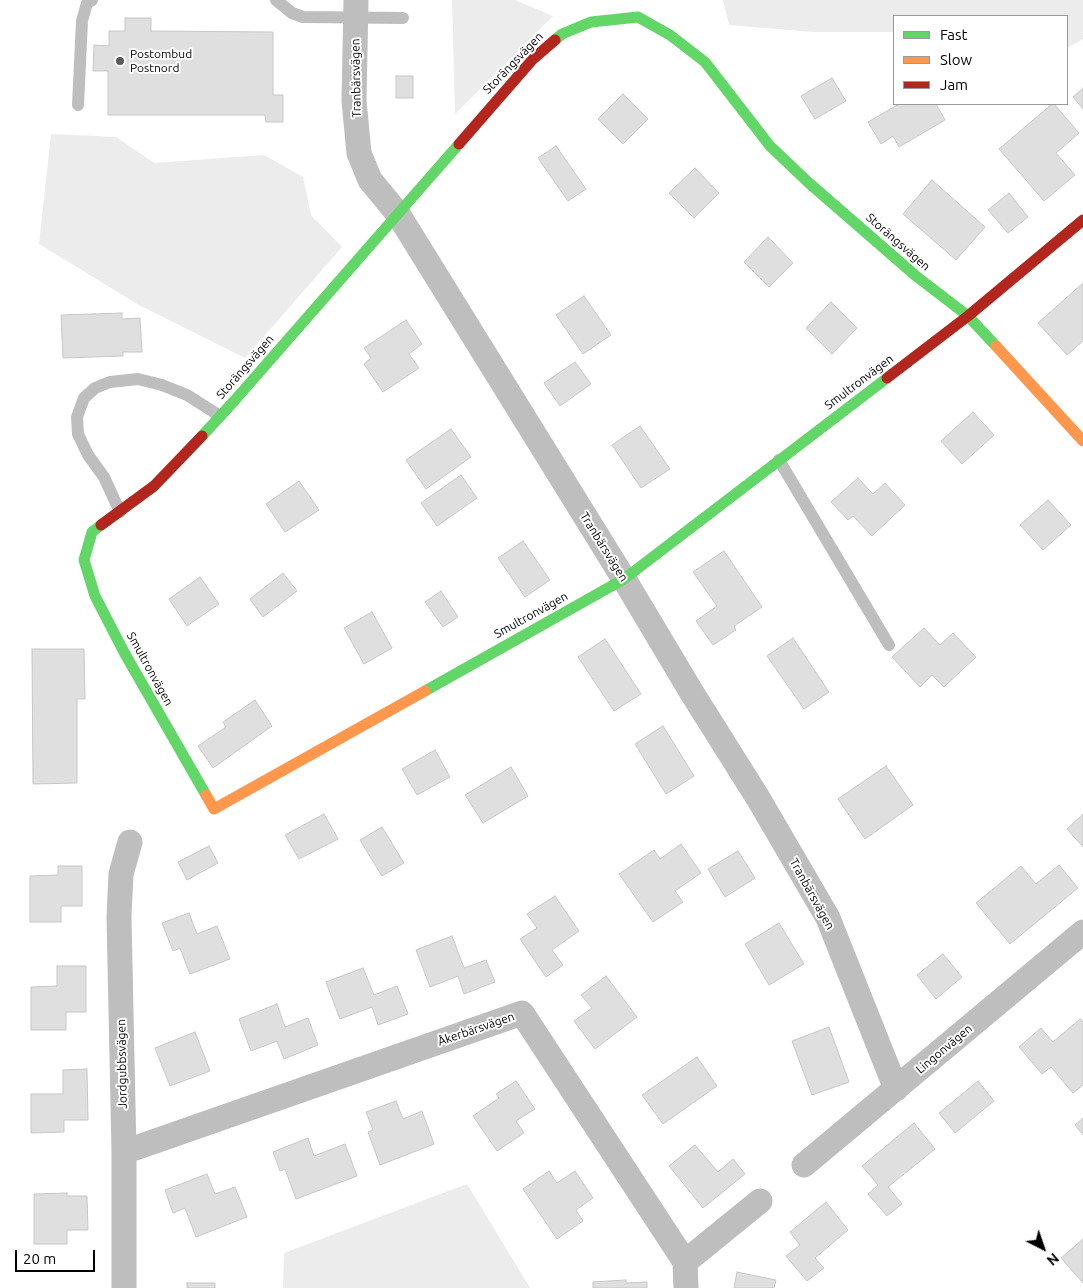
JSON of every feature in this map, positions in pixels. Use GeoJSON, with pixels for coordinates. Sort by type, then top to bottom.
{"type":"FeatureCollection","features":[{"type":"Feature","properties":{"kind":"street","name":"Tranbärsvägen"},"geometry":{"type":"LineString","coordinates":[[356,9],[354,101],[359,153],[370,180],[398,214],[758,798],[828,918],[896,1089]]}},
{"type":"Feature","properties":{"kind":"street","name":"Storängsvägen"},"geometry":{"type":"LineString","coordinates":[[92,532],[154,486],[220,416],[533,60],[562,34],[591,22],[638,18],[670,35],[705,62],[770,146],[916,276],[968,316],[1083,441]]}},
{"type":"Feature","properties":{"kind":"street","name":"Smultronvägen"},"geometry":{"type":"LineString","coordinates":[[92,532],[84,560],[95,596],[125,654],[214,809],[624,579],[968,316],[1083,220]]}},
{"type":"Feature","properties":{"kind":"street","name":"Jordgubbsvägen"},"geometry":{"type":"LineString","coordinates":[[124,1288],[120,874],[130,842]]}},
{"type":"Feature","properties":{"kind":"street","name":"Lingonvägen"},"geometry":{"type":"LineString","coordinates":[[804,1165],[1083,932]]}},
{"type":"Feature","properties":{"kind":"street","name":"Åkerbärsvägen"},"geometry":{"type":"LineString","coordinates":[[124,1152],[522,1013],[685,1262]]}},
{"type":"Feature","properties":{"kind":"street"},"geometry":{"type":"LineString","coordinates":[[686,1288],[685,1262],[760,1201]]}},
{"type":"Feature","properties":{"kind":"lane"},"geometry":{"type":"LineString","coordinates":[[78,105],[82,21],[87,3],[92,0]]}},
{"type":"Feature","properties":{"kind":"lane"},"geometry":{"type":"LineString","coordinates":[[276,0],[292,13],[303,17],[356,9],[403,18]]}},
{"type":"Feature","properties":{"kind":"lane"},"geometry":{"type":"LineString","coordinates":[[120,512],[104,477],[88,455],[78,434],[77,417],[84,398],[95,388],[110,382],[138,379],[162,385],[187,395],[220,416]]}},
{"type":"Feature","properties":{"kind":"lane"},"geometry":{"type":"LineString","coordinates":[[779,460],[889,645]]}},
{"type":"Feature","properties":{"kind":"shaded area"},"geometry":{"type":"Polygon","coordinates":[[[452,0],[515,0],[553,16],[455,114],[452,0]]]}},
{"type":"Feature","properties":{"kind":"shaded area"},"geometry":{"type":"Polygon","coordinates":[[[723,0],[1083,0],[1083,39],[1068,47],[1068,15],[893,15],[893,32],[813,32],[729,25],[723,0]]]}},
{"type":"Feature","properties":{"kind":"shaded area"},"geometry":{"type":"Polygon","coordinates":[[[51,134],[116,137],[154,163],[264,155],[303,177],[311,215],[342,247],[245,358],[139,305],[39,244],[51,134]]]}},
{"type":"Feature","properties":{"kind":"shaded area"},"geometry":{"type":"Polygon","coordinates":[[[467,1184],[530,1288],[283,1288],[284,1253],[467,1184]]]}},
{"type":"Feature","properties":{"kind":"building"},"geometry":{"type":"Polygon","coordinates":[[[125,18],[151,18],[151,31],[273,32],[273,95],[283,95],[283,122],[266,122],[265,115],[108,115],[108,71],[93,71],[94,45],[109,46],[109,31],[125,31],[125,18]]]}},
{"type":"Feature","properties":{"kind":"building"},"geometry":{"type":"Polygon","coordinates":[[[396,76],[413,76],[413,98],[396,98],[396,76]]]}},
{"type":"Feature","properties":{"kind":"building"},"geometry":{"type":"Polygon","coordinates":[[[832,78],[846,101],[815,119],[801,96],[832,78]]]}},
{"type":"Feature","properties":{"kind":"building"},"geometry":{"type":"Polygon","coordinates":[[[1083,88],[1083,109],[1073,97],[1083,88]]]}},
{"type":"Feature","properties":{"kind":"building"},"geometry":{"type":"Polygon","coordinates":[[[623,94],[648,119],[623,144],[598,119],[623,94]]]}},
{"type":"Feature","properties":{"kind":"building"},"geometry":{"type":"Polygon","coordinates":[[[897,105],[937,105],[945,120],[899,147],[893,136],[881,144],[868,122],[897,105]]]}},
{"type":"Feature","properties":{"kind":"building"},"geometry":{"type":"Polygon","coordinates":[[[1051,105],[1055,105],[1079,133],[1056,153],[1075,175],[1044,201],[999,149],[1051,105]]]}},
{"type":"Feature","properties":{"kind":"building"},"geometry":{"type":"Polygon","coordinates":[[[556,146],[586,189],[568,201],[538,158],[556,146]]]}},
{"type":"Feature","properties":{"kind":"building"},"geometry":{"type":"Polygon","coordinates":[[[695,168],[719,193],[694,218],[669,193],[695,168]]]}},
{"type":"Feature","properties":{"kind":"building"},"geometry":{"type":"Polygon","coordinates":[[[932,180],[985,227],[956,260],[903,214],[932,180]]]}},
{"type":"Feature","properties":{"kind":"building"},"geometry":{"type":"Polygon","coordinates":[[[1009,193],[1028,217],[1008,233],[988,210],[1009,193]]]}},
{"type":"Feature","properties":{"kind":"building"},"geometry":{"type":"Polygon","coordinates":[[[768,237],[793,263],[769,287],[744,262],[768,237]]]}},
{"type":"Feature","properties":{"kind":"building"},"geometry":{"type":"Polygon","coordinates":[[[1083,283],[1083,341],[1067,355],[1038,323],[1083,283]]]}},
{"type":"Feature","properties":{"kind":"building"},"geometry":{"type":"Polygon","coordinates":[[[584,296],[611,335],[583,354],[556,315],[584,296]]]}},
{"type":"Feature","properties":{"kind":"building"},"geometry":{"type":"Polygon","coordinates":[[[831,302],[857,328],[832,354],[806,328],[831,302]]]}},
{"type":"Feature","properties":{"kind":"building"},"geometry":{"type":"Polygon","coordinates":[[[122,313],[122,319],[140,318],[142,352],[123,352],[123,356],[63,358],[61,315],[122,313]]]}},
{"type":"Feature","properties":{"kind":"building"},"geometry":{"type":"Polygon","coordinates":[[[406,320],[422,344],[409,354],[419,368],[383,392],[364,364],[371,358],[364,348],[406,320]]]}},
{"type":"Feature","properties":{"kind":"building"},"geometry":{"type":"Polygon","coordinates":[[[575,362],[591,384],[560,406],[544,383],[575,362]]]}},
{"type":"Feature","properties":{"kind":"building"},"geometry":{"type":"Polygon","coordinates":[[[973,412],[994,435],[962,464],[941,441],[973,412]]]}},
{"type":"Feature","properties":{"kind":"building"},"geometry":{"type":"Polygon","coordinates":[[[640,426],[670,469],[641,488],[612,445],[640,426]]]}},
{"type":"Feature","properties":{"kind":"building"},"geometry":{"type":"Polygon","coordinates":[[[451,429],[471,457],[426,489],[406,460],[451,429]]]}},
{"type":"Feature","properties":{"kind":"building"},"geometry":{"type":"Polygon","coordinates":[[[461,475],[477,498],[437,526],[421,503],[461,475]]]}},
{"type":"Feature","properties":{"kind":"building"},"geometry":{"type":"Polygon","coordinates":[[[858,478],[873,494],[885,483],[905,505],[872,536],[853,516],[848,520],[831,502],[858,478]]]}},
{"type":"Feature","properties":{"kind":"building"},"geometry":{"type":"Polygon","coordinates":[[[299,481],[319,510],[285,532],[266,504],[299,481]]]}},
{"type":"Feature","properties":{"kind":"building"},"geometry":{"type":"Polygon","coordinates":[[[1048,500],[1071,525],[1043,550],[1020,525],[1048,500]]]}},
{"type":"Feature","properties":{"kind":"building"},"geometry":{"type":"Polygon","coordinates":[[[523,541],[550,580],[525,597],[498,558],[523,541]]]}},
{"type":"Feature","properties":{"kind":"building"},"geometry":{"type":"Polygon","coordinates":[[[724,551],[762,607],[734,626],[736,630],[713,645],[696,621],[717,606],[693,572],[724,551]]]}},
{"type":"Feature","properties":{"kind":"building"},"geometry":{"type":"Polygon","coordinates":[[[283,573],[297,591],[263,617],[250,599],[283,573]]]}},
{"type":"Feature","properties":{"kind":"building"},"geometry":{"type":"Polygon","coordinates":[[[200,577],[219,604],[187,626],[169,599],[200,577]]]}},
{"type":"Feature","properties":{"kind":"building"},"geometry":{"type":"Polygon","coordinates":[[[441,591],[458,617],[443,627],[425,602],[441,591]]]}},
{"type":"Feature","properties":{"kind":"building"},"geometry":{"type":"Polygon","coordinates":[[[372,612],[392,648],[364,664],[344,628],[372,612]]]}},
{"type":"Feature","properties":{"kind":"building"},"geometry":{"type":"Polygon","coordinates":[[[924,628],[940,645],[953,633],[976,657],[944,687],[932,675],[920,687],[892,657],[924,628]]]}},
{"type":"Feature","properties":{"kind":"building"},"geometry":{"type":"Polygon","coordinates":[[[793,638],[829,692],[804,709],[767,656],[793,638]]]}},
{"type":"Feature","properties":{"kind":"building"},"geometry":{"type":"Polygon","coordinates":[[[605,639],[641,694],[614,711],[578,657],[605,639]]]}},
{"type":"Feature","properties":{"kind":"building"},"geometry":{"type":"Polygon","coordinates":[[[32,649],[84,649],[85,699],[77,699],[77,783],[33,784],[32,649]]]}},
{"type":"Feature","properties":{"kind":"building"},"geometry":{"type":"Polygon","coordinates":[[[255,700],[272,726],[213,768],[198,746],[226,727],[223,722],[255,700]]]}},
{"type":"Feature","properties":{"kind":"building"},"geometry":{"type":"Polygon","coordinates":[[[663,726],[694,776],[666,794],[635,744],[663,726]]]}},
{"type":"Feature","properties":{"kind":"building"},"geometry":{"type":"Polygon","coordinates":[[[435,750],[450,777],[417,795],[402,769],[435,750]]]}},
{"type":"Feature","properties":{"kind":"building"},"geometry":{"type":"Polygon","coordinates":[[[886,766],[913,805],[865,839],[838,799],[886,766]]]}},
{"type":"Feature","properties":{"kind":"building"},"geometry":{"type":"Polygon","coordinates":[[[511,767],[528,796],[483,823],[465,795],[511,767]]]}},
{"type":"Feature","properties":{"kind":"building"},"geometry":{"type":"Polygon","coordinates":[[[324,814],[338,839],[299,859],[285,835],[324,814]]]}},
{"type":"Feature","properties":{"kind":"building"},"geometry":{"type":"Polygon","coordinates":[[[1083,814],[1083,847],[1067,829],[1083,814]]]}},
{"type":"Feature","properties":{"kind":"building"},"geometry":{"type":"Polygon","coordinates":[[[382,827],[404,863],[382,876],[360,840],[382,827]]]}},
{"type":"Feature","properties":{"kind":"building"},"geometry":{"type":"Polygon","coordinates":[[[681,844],[701,873],[675,891],[683,902],[653,922],[619,874],[654,850],[660,859],[681,844]]]}},
{"type":"Feature","properties":{"kind":"building"},"geometry":{"type":"Polygon","coordinates":[[[209,846],[218,863],[187,880],[178,862],[209,846]]]}},
{"type":"Feature","properties":{"kind":"building"},"geometry":{"type":"Polygon","coordinates":[[[738,851],[755,878],[725,897],[708,869],[738,851]]]}},
{"type":"Feature","properties":{"kind":"building"},"geometry":{"type":"Polygon","coordinates":[[[1059,865],[1078,888],[1010,944],[976,903],[1021,866],[1036,884],[1059,865]]]}},
{"type":"Feature","properties":{"kind":"building"},"geometry":{"type":"Polygon","coordinates":[[[58,866],[82,866],[82,906],[61,906],[61,922],[30,922],[30,876],[58,875],[58,866]]]}},
{"type":"Feature","properties":{"kind":"building"},"geometry":{"type":"Polygon","coordinates":[[[555,896],[579,931],[552,950],[563,965],[546,977],[520,939],[537,928],[527,914],[555,896]]]}},
{"type":"Feature","properties":{"kind":"building"},"geometry":{"type":"Polygon","coordinates":[[[189,913],[197,934],[217,926],[230,959],[190,974],[180,948],[173,951],[162,923],[189,913]]]}},
{"type":"Feature","properties":{"kind":"building"},"geometry":{"type":"Polygon","coordinates":[[[779,923],[804,964],[769,985],[745,944],[779,923]]]}},
{"type":"Feature","properties":{"kind":"building"},"geometry":{"type":"Polygon","coordinates":[[[452,936],[464,968],[486,960],[495,982],[464,994],[458,976],[430,987],[416,950],[452,936]]]}},
{"type":"Feature","properties":{"kind":"building"},"geometry":{"type":"Polygon","coordinates":[[[943,954],[962,977],[936,999],[917,975],[943,954]]]}},
{"type":"Feature","properties":{"kind":"building"},"geometry":{"type":"Polygon","coordinates":[[[57,966],[86,966],[86,1012],[66,1012],[66,1030],[31,1030],[31,987],[57,986],[57,966]]]}},
{"type":"Feature","properties":{"kind":"building"},"geometry":{"type":"Polygon","coordinates":[[[363,968],[374,995],[397,986],[408,1014],[378,1025],[372,1007],[340,1019],[326,982],[363,968]]]}},
{"type":"Feature","properties":{"kind":"building"},"geometry":{"type":"Polygon","coordinates":[[[606,976],[637,1017],[595,1049],[574,1021],[592,1008],[581,995],[606,976]]]}},
{"type":"Feature","properties":{"kind":"building"},"geometry":{"type":"Polygon","coordinates":[[[277,1004],[285,1027],[308,1018],[318,1045],[284,1059],[277,1041],[251,1051],[239,1019],[277,1004]]]}},
{"type":"Feature","properties":{"kind":"building"},"geometry":{"type":"Polygon","coordinates":[[[1080,1019],[1083,1022],[1083,1085],[1073,1093],[1051,1067],[1042,1074],[1019,1047],[1041,1028],[1053,1042],[1080,1019]]]}},
{"type":"Feature","properties":{"kind":"building"},"geometry":{"type":"Polygon","coordinates":[[[829,1027],[849,1082],[812,1095],[792,1041],[829,1027]]]}},
{"type":"Feature","properties":{"kind":"building"},"geometry":{"type":"Polygon","coordinates":[[[195,1032],[210,1071],[170,1086],[155,1048],[195,1032]]]}},
{"type":"Feature","properties":{"kind":"building"},"geometry":{"type":"Polygon","coordinates":[[[697,1057],[717,1086],[663,1124],[642,1095],[697,1057]]]}},
{"type":"Feature","properties":{"kind":"building"},"geometry":{"type":"Polygon","coordinates":[[[87,1069],[88,1120],[64,1120],[64,1132],[31,1133],[31,1094],[63,1094],[63,1070],[87,1069]]]}},
{"type":"Feature","properties":{"kind":"building"},"geometry":{"type":"Polygon","coordinates":[[[516,1081],[535,1109],[516,1121],[524,1133],[497,1151],[473,1116],[499,1098],[496,1094],[516,1081]]]}},
{"type":"Feature","properties":{"kind":"building"},"geometry":{"type":"Polygon","coordinates":[[[978,1081],[994,1101],[955,1133],[939,1113],[978,1081]]]}},
{"type":"Feature","properties":{"kind":"building"},"geometry":{"type":"Polygon","coordinates":[[[396,1101],[403,1119],[422,1111],[434,1144],[380,1165],[368,1132],[373,1130],[366,1112],[396,1101]]]}},
{"type":"Feature","properties":{"kind":"building"},"geometry":{"type":"Polygon","coordinates":[[[1083,1118],[1083,1135],[1075,1125],[1083,1118]]]}},
{"type":"Feature","properties":{"kind":"building"},"geometry":{"type":"Polygon","coordinates":[[[914,1123],[935,1149],[888,1187],[902,1204],[887,1216],[868,1194],[878,1185],[862,1166],[914,1123]]]}},
{"type":"Feature","properties":{"kind":"building"},"geometry":{"type":"Polygon","coordinates":[[[308,1138],[314,1156],[345,1144],[357,1176],[296,1199],[285,1169],[280,1171],[273,1152],[308,1138]]]}},
{"type":"Feature","properties":{"kind":"building"},"geometry":{"type":"Polygon","coordinates":[[[695,1145],[718,1172],[733,1159],[745,1174],[703,1208],[669,1166],[695,1145]]]}},
{"type":"Feature","properties":{"kind":"building"},"geometry":{"type":"Polygon","coordinates":[[[549,1171],[557,1183],[575,1171],[593,1198],[576,1210],[583,1221],[557,1239],[523,1189],[549,1171]]]}},
{"type":"Feature","properties":{"kind":"building"},"geometry":{"type":"Polygon","coordinates":[[[207,1174],[215,1194],[235,1187],[247,1217],[196,1237],[185,1208],[173,1213],[165,1190],[207,1174]]]}},
{"type":"Feature","properties":{"kind":"building"},"geometry":{"type":"Polygon","coordinates":[[[67,1193],[67,1196],[87,1196],[88,1230],[67,1230],[67,1244],[34,1244],[34,1194],[67,1193]]]}},
{"type":"Feature","properties":{"kind":"building"},"geometry":{"type":"Polygon","coordinates":[[[826,1202],[848,1230],[815,1258],[824,1268],[807,1281],[786,1256],[800,1245],[790,1232],[826,1202]]]}},
{"type":"Feature","properties":{"kind":"building"},"geometry":{"type":"Polygon","coordinates":[[[1083,1239],[1083,1283],[1061,1258],[1083,1239]]]}},
{"type":"Feature","properties":{"kind":"building"},"geometry":{"type":"Polygon","coordinates":[[[737,1272],[776,1280],[774,1288],[734,1288],[737,1272]]]}},
{"type":"Feature","properties":{"kind":"building"},"geometry":{"type":"Polygon","coordinates":[[[626,1280],[626,1283],[647,1282],[647,1288],[593,1288],[593,1282],[626,1280]]]}},
{"type":"Feature","properties":{"kind":"building"},"geometry":{"type":"Polygon","coordinates":[[[187,1283],[215,1283],[215,1288],[187,1288],[187,1283]]]}},
{"type":"Feature","properties":{"kind":"traffic: fast"},"geometry":{"type":"LineString","coordinates":[[555,40],[562,34],[591,22],[638,17],[670,35],[705,62],[770,146],[809,183],[916,276],[968,316],[996,346]]}},
{"type":"Feature","properties":{"kind":"traffic: fast"},"geometry":{"type":"LineString","coordinates":[[202,436],[459,144]]}},
{"type":"Feature","properties":{"kind":"traffic: fast"},"geometry":{"type":"LineString","coordinates":[[425,691],[624,579],[887,378]]}},
{"type":"Feature","properties":{"kind":"traffic: fast"},"geometry":{"type":"LineString","coordinates":[[101,525],[92,532],[84,560],[95,596],[125,654],[206,795]]}},
{"type":"Feature","properties":{"kind":"traffic: slow"},"geometry":{"type":"LineString","coordinates":[[996,346],[1083,441]]}},
{"type":"Feature","properties":{"kind":"traffic: slow"},"geometry":{"type":"LineString","coordinates":[[206,795],[214,809],[425,691]]}},
{"type":"Feature","properties":{"kind":"traffic: jam"},"geometry":{"type":"LineString","coordinates":[[459,144],[533,59],[555,40]]}},
{"type":"Feature","properties":{"kind":"traffic: jam"},"geometry":{"type":"LineString","coordinates":[[887,378],[968,316],[1083,220]]}},
{"type":"Feature","properties":{"kind":"traffic: jam"},"geometry":{"type":"LineString","coordinates":[[101,525],[154,486],[202,436]]}},
{"type":"Feature","properties":{"kind":"place","name":"Postombud Postnord"},"geometry":{"type":"Point","coordinates":[120,61]}}]}
